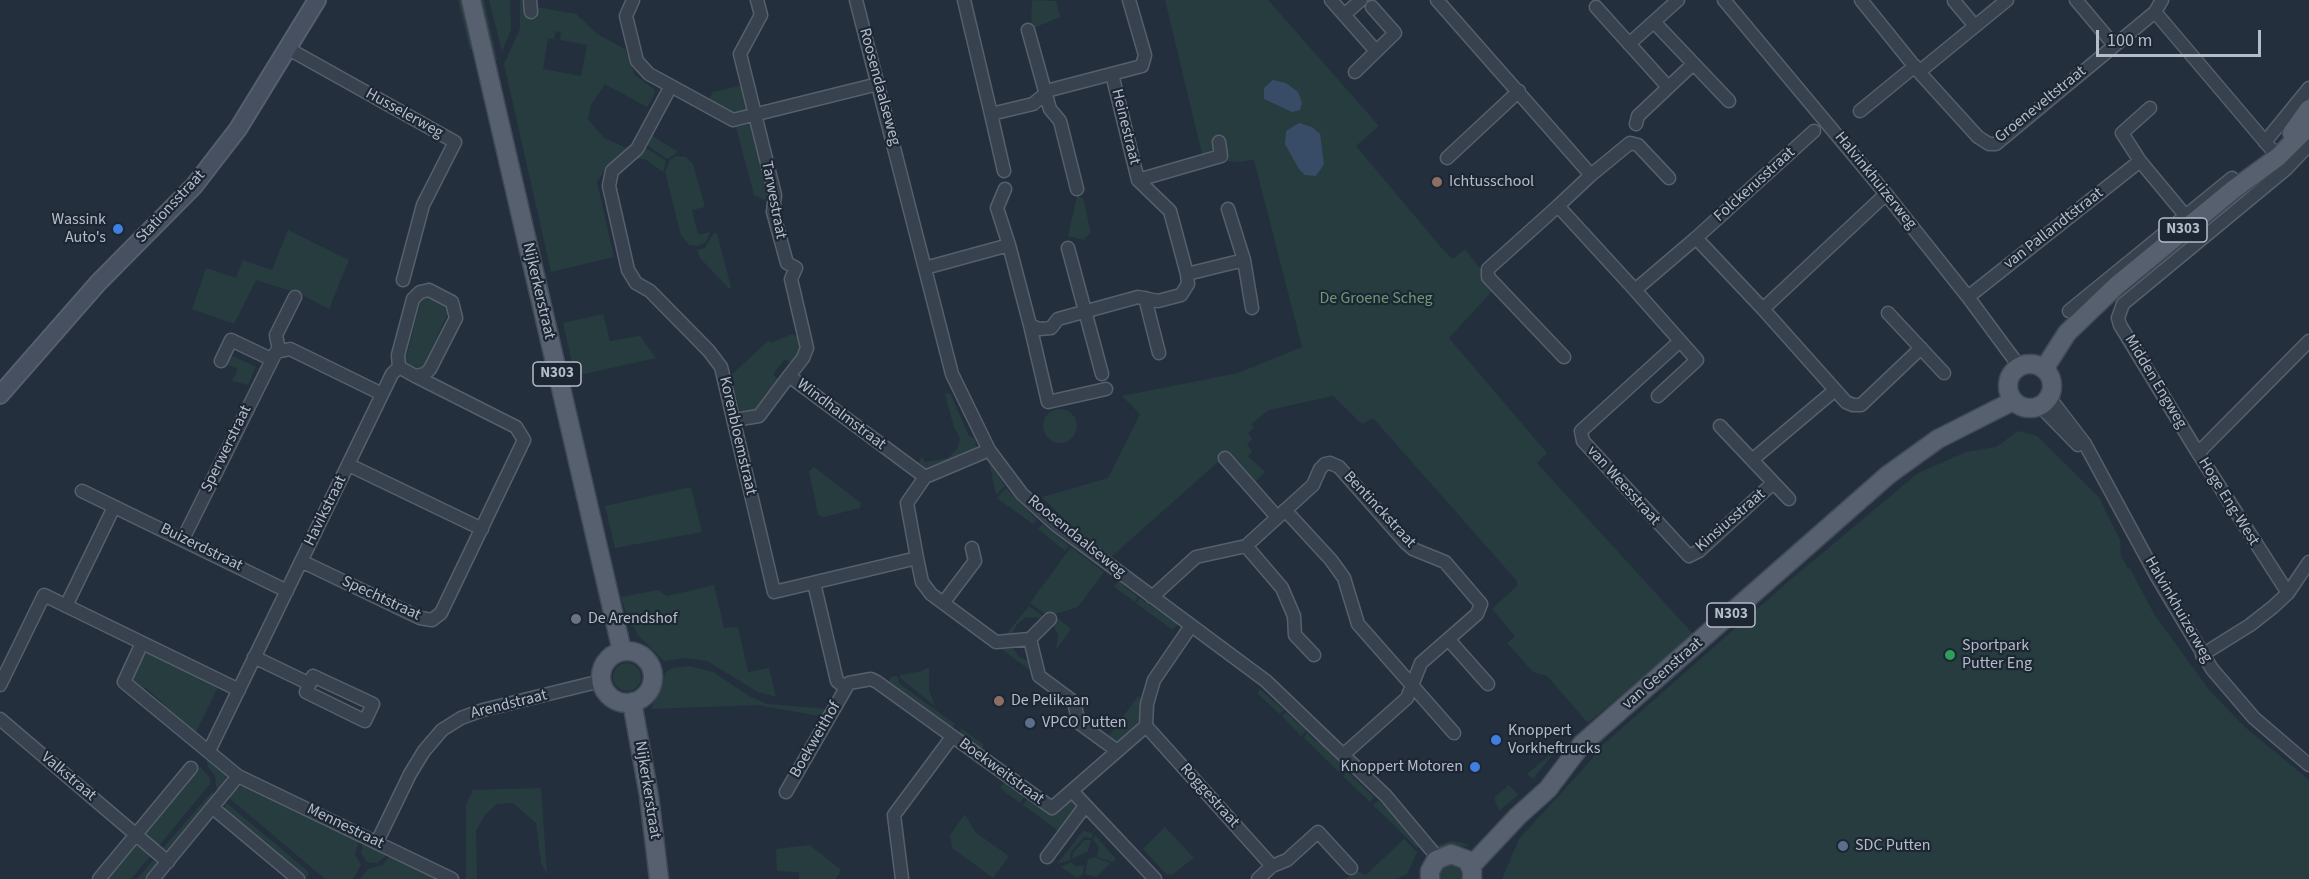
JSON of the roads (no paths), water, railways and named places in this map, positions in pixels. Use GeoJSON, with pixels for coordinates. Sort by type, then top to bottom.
{"type":"FeatureCollection","features":[{"type":"Feature","properties":{"kind":"main road","name":"Nijkerkerstraat"},"geometry":{"type":"LineString","coordinates":[[471,0],[622,651]]}},
{"type":"Feature","properties":{"kind":"main road","name":"N303"},"geometry":{"type":"LineString","coordinates":[[2011,396],[2008,380],[2032,366],[2052,334],[2116,286],[2188,220],[2251,175],[2309,109]]}},
{"type":"Feature","properties":{"kind":"main road","name":"N303"},"geometry":{"type":"LineString","coordinates":[[2272,150],[2309,126]]}},
{"type":"Feature","properties":{"kind":"main road"},"geometry":{"type":"LineString","coordinates":[[2011,396],[2024,408],[2045,402],[2052,381],[2032,366]]}},
{"type":"Feature","properties":{"kind":"main road","name":"van Geenstraat"},"geometry":{"type":"LineString","coordinates":[[1469,867],[1555,781],[1582,744],[1888,475],[1918,452],[2011,396]]}},
{"type":"Feature","properties":{"kind":"main road"},"geometry":{"type":"LineString","coordinates":[[622,651],[630,651],[645,657],[652,671],[651,687],[640,699],[632,702],[616,700],[609,696],[601,681],[603,665],[608,659],[622,651]]}},
{"type":"Feature","properties":{"kind":"main road","name":"Nijkerkerstraat"},"geometry":{"type":"LineString","coordinates":[[632,702],[649,796],[659,879]]}},
{"type":"Feature","properties":{"kind":"main road","name":"N303"},"geometry":{"type":"LineString","coordinates":[[1438,858],[1451,854],[1469,867]]}},
{"type":"Feature","properties":{"kind":"main road"},"geometry":{"type":"LineString","coordinates":[[1429,878],[1431,867],[1438,858]]}},
{"type":"Feature","properties":{"kind":"street","name":"Stationsstraat"},"geometry":{"type":"LineString","coordinates":[[0,395],[105,276],[194,186],[238,129],[317,0]]}},
{"type":"Feature","properties":{"kind":"street"},"geometry":{"type":"LineString","coordinates":[[633,0],[626,16],[637,61],[649,75],[733,120],[878,84]]}},
{"type":"Feature","properties":{"kind":"street"},"geometry":{"type":"LineString","coordinates":[[755,116],[740,54],[761,15],[757,0]]}},
{"type":"Feature","properties":{"kind":"street","name":"Roosendaalseweg"},"geometry":{"type":"LineString","coordinates":[[856,0],[952,374],[989,450],[1017,487],[1042,513],[1266,681],[1401,813],[1438,858]]}},
{"type":"Feature","properties":{"kind":"street"},"geometry":{"type":"LineString","coordinates":[[964,0],[1004,171]]}},
{"type":"Feature","properties":{"kind":"street"},"geometry":{"type":"LineString","coordinates":[[991,114],[1033,104],[1045,93],[1142,66],[1145,55],[1129,0]]}},
{"type":"Feature","properties":{"kind":"street"},"geometry":{"type":"LineString","coordinates":[[1331,0],[1376,51]]}},
{"type":"Feature","properties":{"kind":"street"},"geometry":{"type":"LineString","coordinates":[[1344,15],[1361,0]]}},
{"type":"Feature","properties":{"kind":"street"},"geometry":{"type":"LineString","coordinates":[[1437,0],[1591,174]]}},
{"type":"Feature","properties":{"kind":"street"},"geometry":{"type":"LineString","coordinates":[[1629,44],[1678,0]]}},
{"type":"Feature","properties":{"kind":"street","name":"Halvinkhuizerweg"},"geometry":{"type":"LineString","coordinates":[[1724,0],[1886,194],[1968,297],[2032,366]]}},
{"type":"Feature","properties":{"kind":"street","name":"Groeneveltstraat"},"geometry":{"type":"LineString","coordinates":[[1861,0],[1917,69],[1978,137],[1989,144],[1996,144],[2155,12]]}},
{"type":"Feature","properties":{"kind":"street"},"geometry":{"type":"LineString","coordinates":[[1860,111],[2007,0]]}},
{"type":"Feature","properties":{"kind":"street"},"geometry":{"type":"LineString","coordinates":[[2076,0],[2114,45]]}},
{"type":"Feature","properties":{"kind":"street"},"geometry":{"type":"LineString","coordinates":[[2162,0],[2155,12],[2272,150],[2309,88]]}},
{"type":"Feature","properties":{"kind":"street"},"geometry":{"type":"LineString","coordinates":[[1954,1],[1975,26]]}},
{"type":"Feature","properties":{"kind":"street"},"geometry":{"type":"LineString","coordinates":[[1355,72],[1395,33],[1372,7]]}},
{"type":"Feature","properties":{"kind":"street"},"geometry":{"type":"LineString","coordinates":[[1596,7],[1668,87]]}},
{"type":"Feature","properties":{"kind":"street"},"geometry":{"type":"LineString","coordinates":[[1654,22],[1729,101]]}},
{"type":"Feature","properties":{"kind":"street"},"geometry":{"type":"LineString","coordinates":[[1028,30],[1050,109],[1060,121],[1077,189]]}},
{"type":"Feature","properties":{"kind":"street","name":"Husselerweg"},"geometry":{"type":"LineString","coordinates":[[287,48],[455,142],[426,197],[403,280]]}},
{"type":"Feature","properties":{"kind":"street"},"geometry":{"type":"LineString","coordinates":[[1668,178],[1638,145],[1635,134],[1638,116],[1693,64]]}},
{"type":"Feature","properties":{"kind":"street","name":"Heinestraat"},"geometry":{"type":"LineString","coordinates":[[1112,74],[1138,180],[1170,211],[1187,274]]}},
{"type":"Feature","properties":{"kind":"street","name":"Korenbloemstraat"},"geometry":{"type":"LineString","coordinates":[[671,86],[637,149],[612,171],[609,186],[628,270],[636,283],[650,291],[709,351],[721,367],[774,592],[814,583]]}},
{"type":"Feature","properties":{"kind":"street"},"geometry":{"type":"LineString","coordinates":[[1447,158],[1519,91]]}},
{"type":"Feature","properties":{"kind":"street"},"geometry":{"type":"LineString","coordinates":[[2150,108],[2122,133],[2140,161],[2188,220]]}},
{"type":"Feature","properties":{"kind":"street","name":"Tarwestraat"},"geometry":{"type":"LineString","coordinates":[[755,116],[775,195],[773,212],[787,263],[796,268],[791,279],[807,344],[806,353],[789,376]]}},
{"type":"Feature","properties":{"kind":"street","name":"Folckerusstraat"},"geometry":{"type":"LineString","coordinates":[[1635,290],[1814,131]]}},
{"type":"Feature","properties":{"kind":"street"},"geometry":{"type":"LineString","coordinates":[[1564,357],[1488,277],[1488,269],[1635,134]]}},
{"type":"Feature","properties":{"kind":"street","name":"Heinestraat"},"geometry":{"type":"LineString","coordinates":[[1138,180],[1221,156],[1219,142]]}},
{"type":"Feature","properties":{"kind":"street","name":"Midden Engweg"},"geometry":{"type":"LineString","coordinates":[[2198,453],[2120,325],[2120,312],[2123,304],[2285,170],[2309,145]]}},
{"type":"Feature","properties":{"kind":"street","name":"van Pallandtstraat"},"geometry":{"type":"LineString","coordinates":[[1968,297],[2140,161]]}},
{"type":"Feature","properties":{"kind":"street"},"geometry":{"type":"LineString","coordinates":[[2068,311],[2188,220],[2232,178]]}},
{"type":"Feature","properties":{"kind":"street"},"geometry":{"type":"LineString","coordinates":[[1005,189],[997,208],[1009,245],[1048,402],[1106,389]]}},
{"type":"Feature","properties":{"kind":"street"},"geometry":{"type":"LineString","coordinates":[[1763,309],[1886,194]]}},
{"type":"Feature","properties":{"kind":"street"},"geometry":{"type":"LineString","coordinates":[[1558,206],[1697,360],[1658,396]]}},
{"type":"Feature","properties":{"kind":"street"},"geometry":{"type":"LineString","coordinates":[[1228,209],[1244,260],[1252,308]]}},
{"type":"Feature","properties":{"kind":"street"},"geometry":{"type":"LineString","coordinates":[[1696,238],[1846,402],[1861,405],[1921,348]]}},
{"type":"Feature","properties":{"kind":"street"},"geometry":{"type":"LineString","coordinates":[[924,267],[1009,245]]}},
{"type":"Feature","properties":{"kind":"street"},"geometry":{"type":"LineString","coordinates":[[1068,248],[1087,311],[1102,374]]}},
{"type":"Feature","properties":{"kind":"street"},"geometry":{"type":"LineString","coordinates":[[1030,325],[1040,329],[1051,328],[1058,319],[1138,297],[1158,301],[1181,294],[1188,284],[1187,274],[1244,260]]}},
{"type":"Feature","properties":{"kind":"street","name":"Havikstraat"},"geometry":{"type":"LineString","coordinates":[[209,750],[382,394],[399,367],[398,355],[416,296],[429,290],[449,299],[456,310],[454,322],[430,369],[424,374],[415,376]]}},
{"type":"Feature","properties":{"kind":"street","name":"Sperwerstraat"},"geometry":{"type":"LineString","coordinates":[[183,539],[275,354],[276,335],[295,297]]}},
{"type":"Feature","properties":{"kind":"street"},"geometry":{"type":"LineString","coordinates":[[1145,298],[1159,353]]}},
{"type":"Feature","properties":{"kind":"street"},"geometry":{"type":"LineString","coordinates":[[1888,313],[1944,373]]}},
{"type":"Feature","properties":{"kind":"street"},"geometry":{"type":"LineString","coordinates":[[221,361],[231,340],[275,354],[290,349],[382,394]]}},
{"type":"Feature","properties":{"kind":"street","name":"Hoge Eng-West"},"geometry":{"type":"LineString","coordinates":[[2288,593],[2198,453],[2309,340]]}},
{"type":"Feature","properties":{"kind":"street","name":"van Weesstraat"},"geometry":{"type":"LineString","coordinates":[[1679,342],[1581,431],[1583,441],[1689,556]]}},
{"type":"Feature","properties":{"kind":"street"},"geometry":{"type":"LineString","coordinates":[[399,367],[415,376]]}},
{"type":"Feature","properties":{"kind":"street","name":"Spechtstraat"},"geometry":{"type":"LineString","coordinates":[[301,561],[420,618],[429,620],[441,613],[523,445],[523,435],[516,427],[415,376]]}},
{"type":"Feature","properties":{"kind":"street","name":"Windhalmstraat"},"geometry":{"type":"LineString","coordinates":[[734,420],[759,416],[789,376],[925,477]]}},
{"type":"Feature","properties":{"kind":"street"},"geometry":{"type":"LineString","coordinates":[[1752,460],[1835,390]]}},
{"type":"Feature","properties":{"kind":"street","name":"Halvinkhuizerweg"},"geometry":{"type":"LineString","coordinates":[[2045,402],[2096,463],[2202,655],[2254,718],[2307,760]]}},
{"type":"Feature","properties":{"kind":"street","name":"Kinsiusstraat"},"geometry":{"type":"LineString","coordinates":[[1720,426],[1772,484],[1789,499]]}},
{"type":"Feature","properties":{"kind":"street"},"geometry":{"type":"LineString","coordinates":[[989,450],[925,477],[907,503],[917,558],[926,588],[996,642],[1030,639],[1050,619]]}},
{"type":"Feature","properties":{"kind":"street"},"geometry":{"type":"LineString","coordinates":[[1225,458],[1331,560],[1344,578],[1358,624],[1454,733]]}},
{"type":"Feature","properties":{"kind":"street","name":"Bentinckstraat"},"geometry":{"type":"LineString","coordinates":[[1246,546],[1313,485],[1320,469],[1330,463],[1339,467],[1406,543],[1413,549],[1445,562],[1478,598],[1480,604],[1477,614],[1421,663],[1407,698],[1342,755]]}},
{"type":"Feature","properties":{"kind":"street"},"geometry":{"type":"LineString","coordinates":[[349,465],[482,529]]}},
{"type":"Feature","properties":{"kind":"street","name":"Kinsiusstraat"},"geometry":{"type":"LineString","coordinates":[[1689,556],[1699,551],[1772,484]]}},
{"type":"Feature","properties":{"kind":"street","name":"Buizerdstraat"},"geometry":{"type":"LineString","coordinates":[[82,491],[287,591]]}},
{"type":"Feature","properties":{"kind":"street"},"geometry":{"type":"LineString","coordinates":[[66,606],[114,507]]}},
{"type":"Feature","properties":{"kind":"street"},"geometry":{"type":"LineString","coordinates":[[1152,597],[1196,557],[1246,546],[1282,588],[1294,616],[1295,635],[1314,655]]}},
{"type":"Feature","properties":{"kind":"street"},"geometry":{"type":"LineString","coordinates":[[944,602],[975,561],[972,548]]}},
{"type":"Feature","properties":{"kind":"street"},"geometry":{"type":"LineString","coordinates":[[846,688],[837,681],[814,583],[917,558]]}},
{"type":"Feature","properties":{"kind":"street"},"geometry":{"type":"LineString","coordinates":[[2202,655],[2250,626],[2288,593],[2309,562]]}},
{"type":"Feature","properties":{"kind":"street"},"geometry":{"type":"LineString","coordinates":[[0,685],[44,595],[238,690]]}},
{"type":"Feature","properties":{"kind":"street"},"geometry":{"type":"LineString","coordinates":[[1146,726],[1147,704],[1154,680],[1191,626]]}},
{"type":"Feature","properties":{"kind":"street"},"geometry":{"type":"LineString","coordinates":[[1030,639],[1039,676],[1074,702],[1079,723],[1116,750]]}},
{"type":"Feature","properties":{"kind":"street"},"geometry":{"type":"LineString","coordinates":[[1448,639],[1488,684]]}},
{"type":"Feature","properties":{"kind":"street"},"geometry":{"type":"LineString","coordinates":[[142,643],[124,682],[209,750]]}},
{"type":"Feature","properties":{"kind":"street"},"geometry":{"type":"LineString","coordinates":[[254,657],[309,684]]}},
{"type":"Feature","properties":{"kind":"street"},"geometry":{"type":"LineString","coordinates":[[314,676],[373,704],[365,721],[306,692],[309,684],[314,676]]}},
{"type":"Feature","properties":{"kind":"street","name":"Boekweitstraat"},"geometry":{"type":"LineString","coordinates":[[846,688],[849,683],[874,680],[1052,808],[1146,726]]}},
{"type":"Feature","properties":{"kind":"street","name":"Arendstraat"},"geometry":{"type":"LineString","coordinates":[[377,842],[410,774],[424,751],[442,730],[461,718],[483,710],[601,681]]}},
{"type":"Feature","properties":{"kind":"street","name":"Boekweithof"},"geometry":{"type":"LineString","coordinates":[[786,792],[846,688]]}},
{"type":"Feature","properties":{"kind":"street","name":"Valkstraat"},"geometry":{"type":"LineString","coordinates":[[0,719],[168,862]]}},
{"type":"Feature","properties":{"kind":"street","name":"Roggestraat"},"geometry":{"type":"LineString","coordinates":[[1146,726],[1272,866]]}},
{"type":"Feature","properties":{"kind":"street"},"geometry":{"type":"LineString","coordinates":[[902,879],[894,815],[952,737]]}},
{"type":"Feature","properties":{"kind":"street","name":"Mennestraat"},"geometry":{"type":"LineString","coordinates":[[209,750],[238,776],[452,879]]}},
{"type":"Feature","properties":{"kind":"street"},"geometry":{"type":"LineString","coordinates":[[99,879],[191,768]]}},
{"type":"Feature","properties":{"kind":"street"},"geometry":{"type":"LineString","coordinates":[[153,879],[238,776]]}},
{"type":"Feature","properties":{"kind":"street"},"geometry":{"type":"LineString","coordinates":[[1072,791],[1155,879]]}},
{"type":"Feature","properties":{"kind":"street"},"geometry":{"type":"LineString","coordinates":[[1047,857],[1085,806]]}},
{"type":"Feature","properties":{"kind":"street"},"geometry":{"type":"LineString","coordinates":[[213,808],[298,879]]}},
{"type":"Feature","properties":{"kind":"street"},"geometry":{"type":"LineString","coordinates":[[1258,879],[1272,866],[1287,860],[1318,832],[1351,868]]}},
{"type":"Feature","properties":{"kind":"water"},"geometry":{"type":"Polygon","coordinates":[[[1273,80],[1286,83],[1298,92],[1302,103],[1300,110],[1292,112],[1264,99],[1264,88],[1273,80]]]}},
{"type":"Feature","properties":{"kind":"water"},"geometry":{"type":"Polygon","coordinates":[[[1299,123],[1312,127],[1320,134],[1324,164],[1316,176],[1305,175],[1299,169],[1285,144],[1286,131],[1299,123]]]}},
{"type":"Feature","properties":{"kind":"place","name":"Ichtusschool"},"geometry":{"type":"Point","coordinates":[1437,182]}},
{"type":"Feature","properties":{"kind":"place","name":"Wassink Auto's"},"geometry":{"type":"Point","coordinates":[118,229]}},
{"type":"Feature","properties":{"kind":"place","name":"De Arendshof"},"geometry":{"type":"Point","coordinates":[576,619]}},
{"type":"Feature","properties":{"kind":"place","name":"Sportpark Putter Eng"},"geometry":{"type":"Point","coordinates":[1950,655]}},
{"type":"Feature","properties":{"kind":"place","name":"De Pelikaan"},"geometry":{"type":"Point","coordinates":[999,701]}},
{"type":"Feature","properties":{"kind":"place","name":"VPCO Putten"},"geometry":{"type":"Point","coordinates":[1030,723]}},
{"type":"Feature","properties":{"kind":"place","name":"Knoppert Vorkheftrucks"},"geometry":{"type":"Point","coordinates":[1496,740]}},
{"type":"Feature","properties":{"kind":"place","name":"Knoppert Motoren"},"geometry":{"type":"Point","coordinates":[1475,767]}},
{"type":"Feature","properties":{"kind":"place","name":"SDC Putten"},"geometry":{"type":"Point","coordinates":[1843,846]}},
{"type":"Feature","properties":{"kind":"park label","name":"De Groene Scheg"},"geometry":{"type":"Point","coordinates":[1376,299]}}]}
